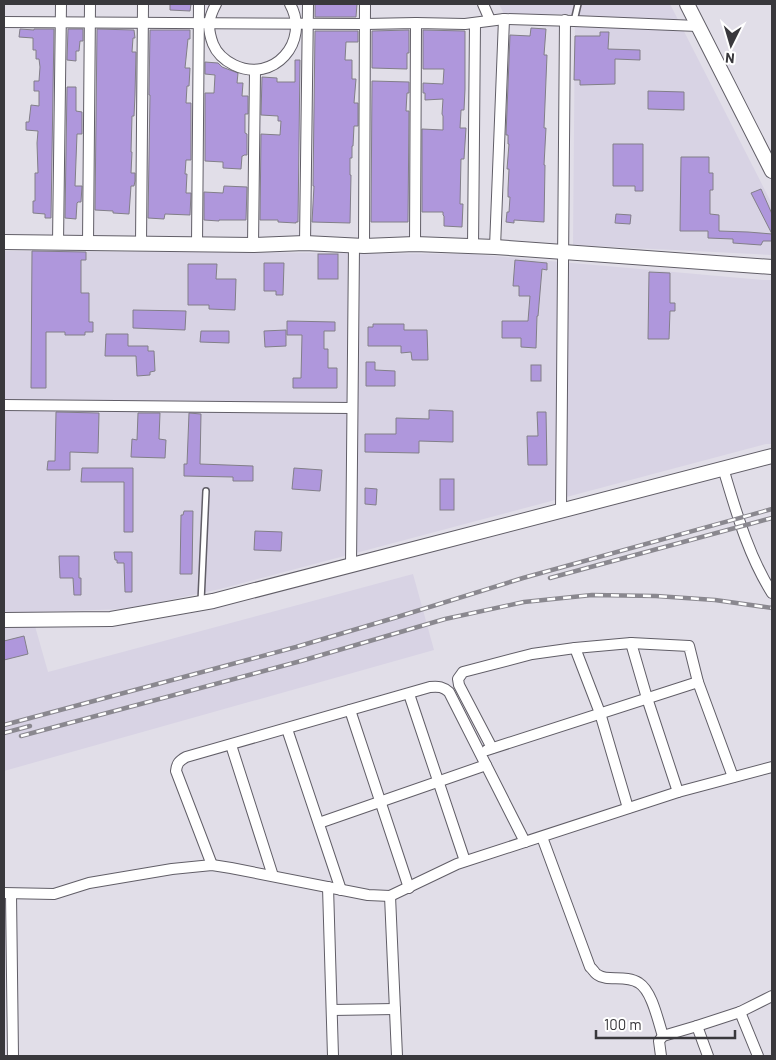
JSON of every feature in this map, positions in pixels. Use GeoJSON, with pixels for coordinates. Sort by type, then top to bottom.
{"type":"FeatureCollection","features":[{"type":"Feature","properties":{"kind":"main road"},"geometry":{"type":"LineString","coordinates":[[687,4],[772,171]]}},
{"type":"Feature","properties":{"kind":"main road"},"geometry":{"type":"LineString","coordinates":[[4,242],[253,245],[305,242],[359,246],[415,244],[494,247],[772,267]]}},
{"type":"Feature","properties":{"kind":"main road"},"geometry":{"type":"LineString","coordinates":[[4,620],[111,619],[201,603],[772,456]]}},
{"type":"Feature","properties":{"kind":"street"},"geometry":{"type":"LineString","coordinates":[[58,243],[61,4]]}},
{"type":"Feature","properties":{"kind":"street"},"geometry":{"type":"LineString","coordinates":[[88,243],[90,4]]}},
{"type":"Feature","properties":{"kind":"street"},"geometry":{"type":"LineString","coordinates":[[142,244],[144,4]]}},
{"type":"Feature","properties":{"kind":"street"},"geometry":{"type":"LineString","coordinates":[[199,4],[204,23],[216,50],[226,61],[241,69],[256,70],[273,65],[288,53],[294,41],[296,24],[290,4]]}},
{"type":"Feature","properties":{"kind":"street"},"geometry":{"type":"LineString","coordinates":[[197,244],[204,23],[216,4]]}},
{"type":"Feature","properties":{"kind":"street"},"geometry":{"type":"LineString","coordinates":[[305,242],[308,4]]}},
{"type":"Feature","properties":{"kind":"street"},"geometry":{"type":"LineString","coordinates":[[351,565],[352,408],[359,246],[365,4]]}},
{"type":"Feature","properties":{"kind":"street"},"geometry":{"type":"LineString","coordinates":[[483,4],[490,20]]}},
{"type":"Feature","properties":{"kind":"street"},"geometry":{"type":"LineString","coordinates":[[4,22],[296,24],[416,22],[454,24],[504,19],[698,26]]}},
{"type":"Feature","properties":{"kind":"street"},"geometry":{"type":"LineString","coordinates":[[494,247],[504,19]]}},
{"type":"Feature","properties":{"kind":"street"},"geometry":{"type":"LineString","coordinates":[[561,510],[563,253],[570,21]]}},
{"type":"Feature","properties":{"kind":"street"},"geometry":{"type":"LineString","coordinates":[[415,244],[416,22]]}},
{"type":"Feature","properties":{"kind":"street"},"geometry":{"type":"LineString","coordinates":[[473,247],[475,23]]}},
{"type":"Feature","properties":{"kind":"street"},"geometry":{"type":"LineString","coordinates":[[253,245],[256,70]]}},
{"type":"Feature","properties":{"kind":"street"},"geometry":{"type":"LineString","coordinates":[[4,405],[352,408]]}},
{"type":"Feature","properties":{"kind":"street"},"geometry":{"type":"LineString","coordinates":[[723,468],[741,526],[768,580],[772,593]]}},
{"type":"Feature","properties":{"kind":"street"},"geometry":{"type":"LineString","coordinates":[[631,643],[678,792]]}},
{"type":"Feature","properties":{"kind":"street"},"geometry":{"type":"LineString","coordinates":[[492,748],[459,685],[458,679],[462,672],[532,654],[575,648],[631,643],[689,646],[698,682],[733,777]]}},
{"type":"Feature","properties":{"kind":"street"},"geometry":{"type":"LineString","coordinates":[[575,648],[600,713],[628,808]]}},
{"type":"Feature","properties":{"kind":"street"},"geometry":{"type":"LineString","coordinates":[[480,752],[698,682]]}},
{"type":"Feature","properties":{"kind":"street"},"geometry":{"type":"LineString","coordinates":[[212,865],[176,772],[177,764],[180,760],[438,686],[449,692],[525,842]]}},
{"type":"Feature","properties":{"kind":"street"},"geometry":{"type":"LineString","coordinates":[[409,694],[465,861]]}},
{"type":"Feature","properties":{"kind":"street"},"geometry":{"type":"LineString","coordinates":[[350,710],[408,888]]}},
{"type":"Feature","properties":{"kind":"street"},"geometry":{"type":"LineString","coordinates":[[286,729],[341,890]]}},
{"type":"Feature","properties":{"kind":"street"},"geometry":{"type":"LineString","coordinates":[[231,745],[273,876]]}},
{"type":"Feature","properties":{"kind":"street"},"geometry":{"type":"LineString","coordinates":[[319,823],[486,766]]}},
{"type":"Feature","properties":{"kind":"street"},"geometry":{"type":"LineString","coordinates":[[13,1056],[8,1011],[7,894],[54,894],[98,882],[172,869],[212,865],[368,895],[390,896],[465,861],[678,792],[772,767]]}},
{"type":"Feature","properties":{"kind":"street"},"geometry":{"type":"LineString","coordinates":[[542,836],[590,967],[596,975],[602,978],[629,978],[640,983],[649,995],[663,1036]]}},
{"type":"Feature","properties":{"kind":"street"},"geometry":{"type":"LineString","coordinates":[[328,887],[333,1056]]}},
{"type":"Feature","properties":{"kind":"street"},"geometry":{"type":"LineString","coordinates":[[390,896],[397,1056]]}},
{"type":"Feature","properties":{"kind":"street"},"geometry":{"type":"LineString","coordinates":[[661,1056],[659,1041],[663,1036],[740,1012],[772,996]]}},
{"type":"Feature","properties":{"kind":"street"},"geometry":{"type":"LineString","coordinates":[[332,1010],[395,1009]]}},
{"type":"Feature","properties":{"kind":"street"},"geometry":{"type":"LineString","coordinates":[[740,1012],[758,1056]]}},
{"type":"Feature","properties":{"kind":"street"},"geometry":{"type":"LineString","coordinates":[[697,1026],[708,1056]]}},
{"type":"Feature","properties":{"kind":"lane"},"geometry":{"type":"LineString","coordinates":[[570,21],[578,4]]}},
{"type":"Feature","properties":{"kind":"lane"},"geometry":{"type":"LineString","coordinates":[[201,603],[206,491]]}},
{"type":"Feature","properties":{"kind":"shaded area"},"geometry":{"type":"Polygon","coordinates":[[[499,4],[670,4],[772,204],[772,255],[573,245],[575,14],[504,14],[499,4]]]}},
{"type":"Feature","properties":{"kind":"shaded area"},"geometry":{"type":"Polygon","coordinates":[[[4,251],[471,254],[772,280],[772,444],[766,444],[220,589],[128,609],[31,612],[48,672],[413,574],[434,650],[4,771],[4,251]]]}},
{"type":"Feature","properties":{"kind":"building"},"geometry":{"type":"Polygon","coordinates":[[[170,4],[191,4],[190,11],[170,10],[170,4]]]}},
{"type":"Feature","properties":{"kind":"building"},"geometry":{"type":"Polygon","coordinates":[[[315,4],[357,4],[356,17],[315,17],[315,4]]]}},
{"type":"Feature","properties":{"kind":"building"},"geometry":{"type":"Polygon","coordinates":[[[531,28],[546,29],[544,55],[547,55],[544,128],[546,128],[544,222],[514,220],[514,223],[506,222],[510,197],[508,197],[509,169],[507,169],[509,144],[508,135],[506,135],[510,35],[530,36],[531,28]]]}},
{"type":"Feature","properties":{"kind":"building"},"geometry":{"type":"Polygon","coordinates":[[[20,29],[54,29],[51,218],[45,218],[45,214],[33,213],[35,173],[38,173],[38,131],[26,130],[26,122],[29,122],[31,105],[39,106],[39,91],[34,91],[34,81],[39,81],[40,67],[39,59],[36,59],[36,50],[33,50],[33,38],[19,37],[20,29]]]}},
{"type":"Feature","properties":{"kind":"building"},"geometry":{"type":"Polygon","coordinates":[[[68,29],[83,29],[83,41],[80,41],[79,51],[76,51],[76,61],[67,60],[68,29]]]}},
{"type":"Feature","properties":{"kind":"building"},"geometry":{"type":"Polygon","coordinates":[[[97,29],[134,30],[135,38],[133,38],[132,52],[136,52],[131,173],[135,173],[135,181],[134,186],[131,186],[129,214],[95,210],[97,29]]]}},
{"type":"Feature","properties":{"kind":"building"},"geometry":{"type":"Polygon","coordinates":[[[150,30],[190,30],[185,68],[190,68],[186,103],[191,103],[191,160],[186,160],[185,174],[187,174],[186,193],[191,193],[190,215],[165,214],[164,219],[148,218],[150,30]]]}},
{"type":"Feature","properties":{"kind":"building"},"geometry":{"type":"Polygon","coordinates":[[[409,30],[407,69],[372,68],[372,31],[409,30]]]}},
{"type":"Feature","properties":{"kind":"building"},"geometry":{"type":"Polygon","coordinates":[[[423,30],[465,31],[464,110],[461,110],[460,128],[466,128],[464,159],[461,159],[460,204],[463,204],[462,227],[444,226],[443,212],[422,212],[422,129],[443,130],[443,99],[425,100],[423,83],[443,84],[444,69],[423,69],[423,30]]]}},
{"type":"Feature","properties":{"kind":"building"},"geometry":{"type":"Polygon","coordinates":[[[315,31],[358,31],[358,42],[346,42],[345,60],[352,60],[352,79],[356,79],[354,103],[358,103],[358,126],[354,126],[352,158],[350,158],[350,223],[312,222],[315,31]]]}},
{"type":"Feature","properties":{"kind":"building"},"geometry":{"type":"Polygon","coordinates":[[[600,32],[609,32],[608,49],[640,50],[640,60],[615,59],[615,84],[580,85],[580,80],[574,80],[575,36],[600,36],[600,32]]]}},
{"type":"Feature","properties":{"kind":"building"},"geometry":{"type":"Polygon","coordinates":[[[295,60],[300,60],[298,222],[260,220],[261,134],[280,135],[281,121],[278,121],[278,116],[261,115],[262,77],[277,78],[277,82],[295,82],[295,60]]]}},
{"type":"Feature","properties":{"kind":"building"},"geometry":{"type":"Polygon","coordinates":[[[205,62],[218,63],[222,67],[238,73],[237,83],[243,83],[242,96],[248,96],[248,114],[245,114],[247,155],[242,156],[241,169],[223,168],[223,162],[205,161],[205,93],[214,93],[215,75],[205,74],[205,62]]]}},
{"type":"Feature","properties":{"kind":"building"},"geometry":{"type":"Polygon","coordinates":[[[372,81],[409,82],[406,111],[409,111],[408,222],[371,222],[372,81]]]}},
{"type":"Feature","properties":{"kind":"building"},"geometry":{"type":"Polygon","coordinates":[[[67,87],[76,87],[76,111],[82,112],[82,134],[77,134],[75,186],[82,186],[81,202],[77,203],[76,219],[65,218],[67,87]]]}},
{"type":"Feature","properties":{"kind":"building"},"geometry":{"type":"Polygon","coordinates":[[[648,91],[684,92],[684,110],[648,109],[648,91]]]}},
{"type":"Feature","properties":{"kind":"building"},"geometry":{"type":"Polygon","coordinates":[[[613,144],[643,144],[643,191],[635,191],[635,186],[613,186],[613,144]]]}},
{"type":"Feature","properties":{"kind":"building"},"geometry":{"type":"Polygon","coordinates":[[[681,157],[709,157],[709,173],[713,173],[713,190],[710,190],[710,214],[719,215],[719,231],[772,234],[772,241],[763,241],[761,245],[733,243],[733,239],[708,238],[708,231],[680,231],[681,157]]]}},
{"type":"Feature","properties":{"kind":"building"},"geometry":{"type":"Polygon","coordinates":[[[224,186],[247,187],[246,220],[204,220],[204,192],[223,193],[224,186]]]}},
{"type":"Feature","properties":{"kind":"building"},"geometry":{"type":"Polygon","coordinates":[[[761,189],[772,214],[772,234],[751,193],[761,189]]]}},
{"type":"Feature","properties":{"kind":"building"},"geometry":{"type":"Polygon","coordinates":[[[616,214],[631,215],[630,224],[615,223],[616,214]]]}},
{"type":"Feature","properties":{"kind":"building"},"geometry":{"type":"Polygon","coordinates":[[[32,251],[86,252],[86,260],[81,260],[81,293],[89,293],[89,322],[93,322],[93,332],[85,332],[85,335],[65,335],[65,332],[46,332],[46,388],[31,388],[32,251]]]}},
{"type":"Feature","properties":{"kind":"building"},"geometry":{"type":"Polygon","coordinates":[[[318,254],[338,254],[338,279],[318,279],[318,254]]]}},
{"type":"Feature","properties":{"kind":"building"},"geometry":{"type":"Polygon","coordinates":[[[515,260],[547,263],[547,270],[542,269],[536,348],[521,347],[521,338],[502,338],[502,321],[528,321],[530,296],[519,296],[519,286],[513,286],[515,260]]]}},
{"type":"Feature","properties":{"kind":"building"},"geometry":{"type":"Polygon","coordinates":[[[264,263],[284,263],[283,295],[276,295],[276,291],[264,291],[264,263]]]}},
{"type":"Feature","properties":{"kind":"building"},"geometry":{"type":"Polygon","coordinates":[[[188,264],[217,264],[216,279],[236,279],[235,310],[209,309],[209,305],[188,305],[188,264]]]}},
{"type":"Feature","properties":{"kind":"building"},"geometry":{"type":"Polygon","coordinates":[[[649,272],[670,273],[670,303],[675,303],[675,311],[670,311],[669,339],[648,339],[649,272]]]}},
{"type":"Feature","properties":{"kind":"building"},"geometry":{"type":"Polygon","coordinates":[[[133,310],[186,311],[185,330],[133,328],[133,310]]]}},
{"type":"Feature","properties":{"kind":"building"},"geometry":{"type":"Polygon","coordinates":[[[287,321],[335,322],[335,331],[324,331],[324,349],[328,349],[328,368],[337,368],[337,388],[293,388],[293,378],[301,378],[302,335],[287,335],[287,321]]]}},
{"type":"Feature","properties":{"kind":"building"},"geometry":{"type":"Polygon","coordinates":[[[373,324],[404,324],[404,330],[427,330],[428,360],[412,360],[411,352],[401,353],[401,346],[368,346],[368,327],[373,327],[373,324]]]}},
{"type":"Feature","properties":{"kind":"building"},"geometry":{"type":"Polygon","coordinates":[[[286,330],[286,346],[265,347],[264,331],[286,330]]]}},
{"type":"Feature","properties":{"kind":"building"},"geometry":{"type":"Polygon","coordinates":[[[201,331],[229,331],[229,343],[200,342],[201,331]]]}},
{"type":"Feature","properties":{"kind":"building"},"geometry":{"type":"Polygon","coordinates":[[[106,334],[128,334],[128,346],[148,346],[148,351],[154,351],[155,371],[150,372],[150,375],[137,376],[136,356],[105,356],[106,334]]]}},
{"type":"Feature","properties":{"kind":"building"},"geometry":{"type":"Polygon","coordinates":[[[366,362],[375,362],[375,370],[395,371],[395,386],[366,386],[366,362]]]}},
{"type":"Feature","properties":{"kind":"building"},"geometry":{"type":"Polygon","coordinates":[[[531,365],[541,365],[541,381],[531,381],[531,365]]]}},
{"type":"Feature","properties":{"kind":"building"},"geometry":{"type":"Polygon","coordinates":[[[429,410],[453,411],[453,442],[419,441],[419,453],[365,452],[365,434],[396,434],[396,418],[429,419],[429,410]]]}},
{"type":"Feature","properties":{"kind":"building"},"geometry":{"type":"Polygon","coordinates":[[[56,412],[99,413],[98,453],[70,452],[70,470],[47,470],[48,461],[55,461],[56,412]]]}},
{"type":"Feature","properties":{"kind":"building"},"geometry":{"type":"Polygon","coordinates":[[[537,412],[546,412],[547,465],[528,465],[527,436],[538,436],[537,412]]]}},
{"type":"Feature","properties":{"kind":"building"},"geometry":{"type":"Polygon","coordinates":[[[138,413],[160,413],[159,439],[166,440],[165,458],[131,457],[132,439],[137,440],[138,413]]]}},
{"type":"Feature","properties":{"kind":"building"},"geometry":{"type":"Polygon","coordinates":[[[189,413],[201,414],[200,464],[253,466],[253,481],[233,481],[233,477],[184,476],[184,464],[187,464],[189,413]]]}},
{"type":"Feature","properties":{"kind":"building"},"geometry":{"type":"Polygon","coordinates":[[[82,468],[133,468],[133,532],[124,532],[124,482],[81,482],[82,468]]]}},
{"type":"Feature","properties":{"kind":"building"},"geometry":{"type":"Polygon","coordinates":[[[294,468],[322,470],[320,491],[292,489],[294,468]]]}},
{"type":"Feature","properties":{"kind":"building"},"geometry":{"type":"Polygon","coordinates":[[[440,479],[454,479],[454,510],[440,510],[440,479]]]}},
{"type":"Feature","properties":{"kind":"building"},"geometry":{"type":"Polygon","coordinates":[[[365,488],[377,489],[376,505],[365,504],[365,488]]]}},
{"type":"Feature","properties":{"kind":"building"},"geometry":{"type":"Polygon","coordinates":[[[184,511],[193,511],[192,574],[180,574],[181,515],[183,515],[184,511]]]}},
{"type":"Feature","properties":{"kind":"building"},"geometry":{"type":"Polygon","coordinates":[[[255,531],[282,532],[281,551],[254,550],[255,531]]]}},
{"type":"Feature","properties":{"kind":"building"},"geometry":{"type":"Polygon","coordinates":[[[114,552],[132,552],[132,592],[125,592],[124,563],[117,563],[114,552]]]}},
{"type":"Feature","properties":{"kind":"building"},"geometry":{"type":"Polygon","coordinates":[[[59,556],[79,556],[81,595],[74,595],[73,578],[60,578],[59,556]]]}},
{"type":"Feature","properties":{"kind":"building"},"geometry":{"type":"Polygon","coordinates":[[[24,636],[28,654],[4,660],[4,641],[24,636]]]}},
{"type":"Feature","properties":{"kind":"railway"},"geometry":{"type":"LineString","coordinates":[[4,725],[296,647],[523,578],[772,509]]}},
{"type":"Feature","properties":{"kind":"railway"},"geometry":{"type":"LineString","coordinates":[[550,578],[772,518]]}},
{"type":"Feature","properties":{"kind":"railway"},"geometry":{"type":"LineString","coordinates":[[21,736],[301,661],[445,619],[524,602],[592,595],[656,596],[715,600],[772,608]]}},
{"type":"Feature","properties":{"kind":"railway"},"geometry":{"type":"LineString","coordinates":[[4,733],[30,726]]}}]}
